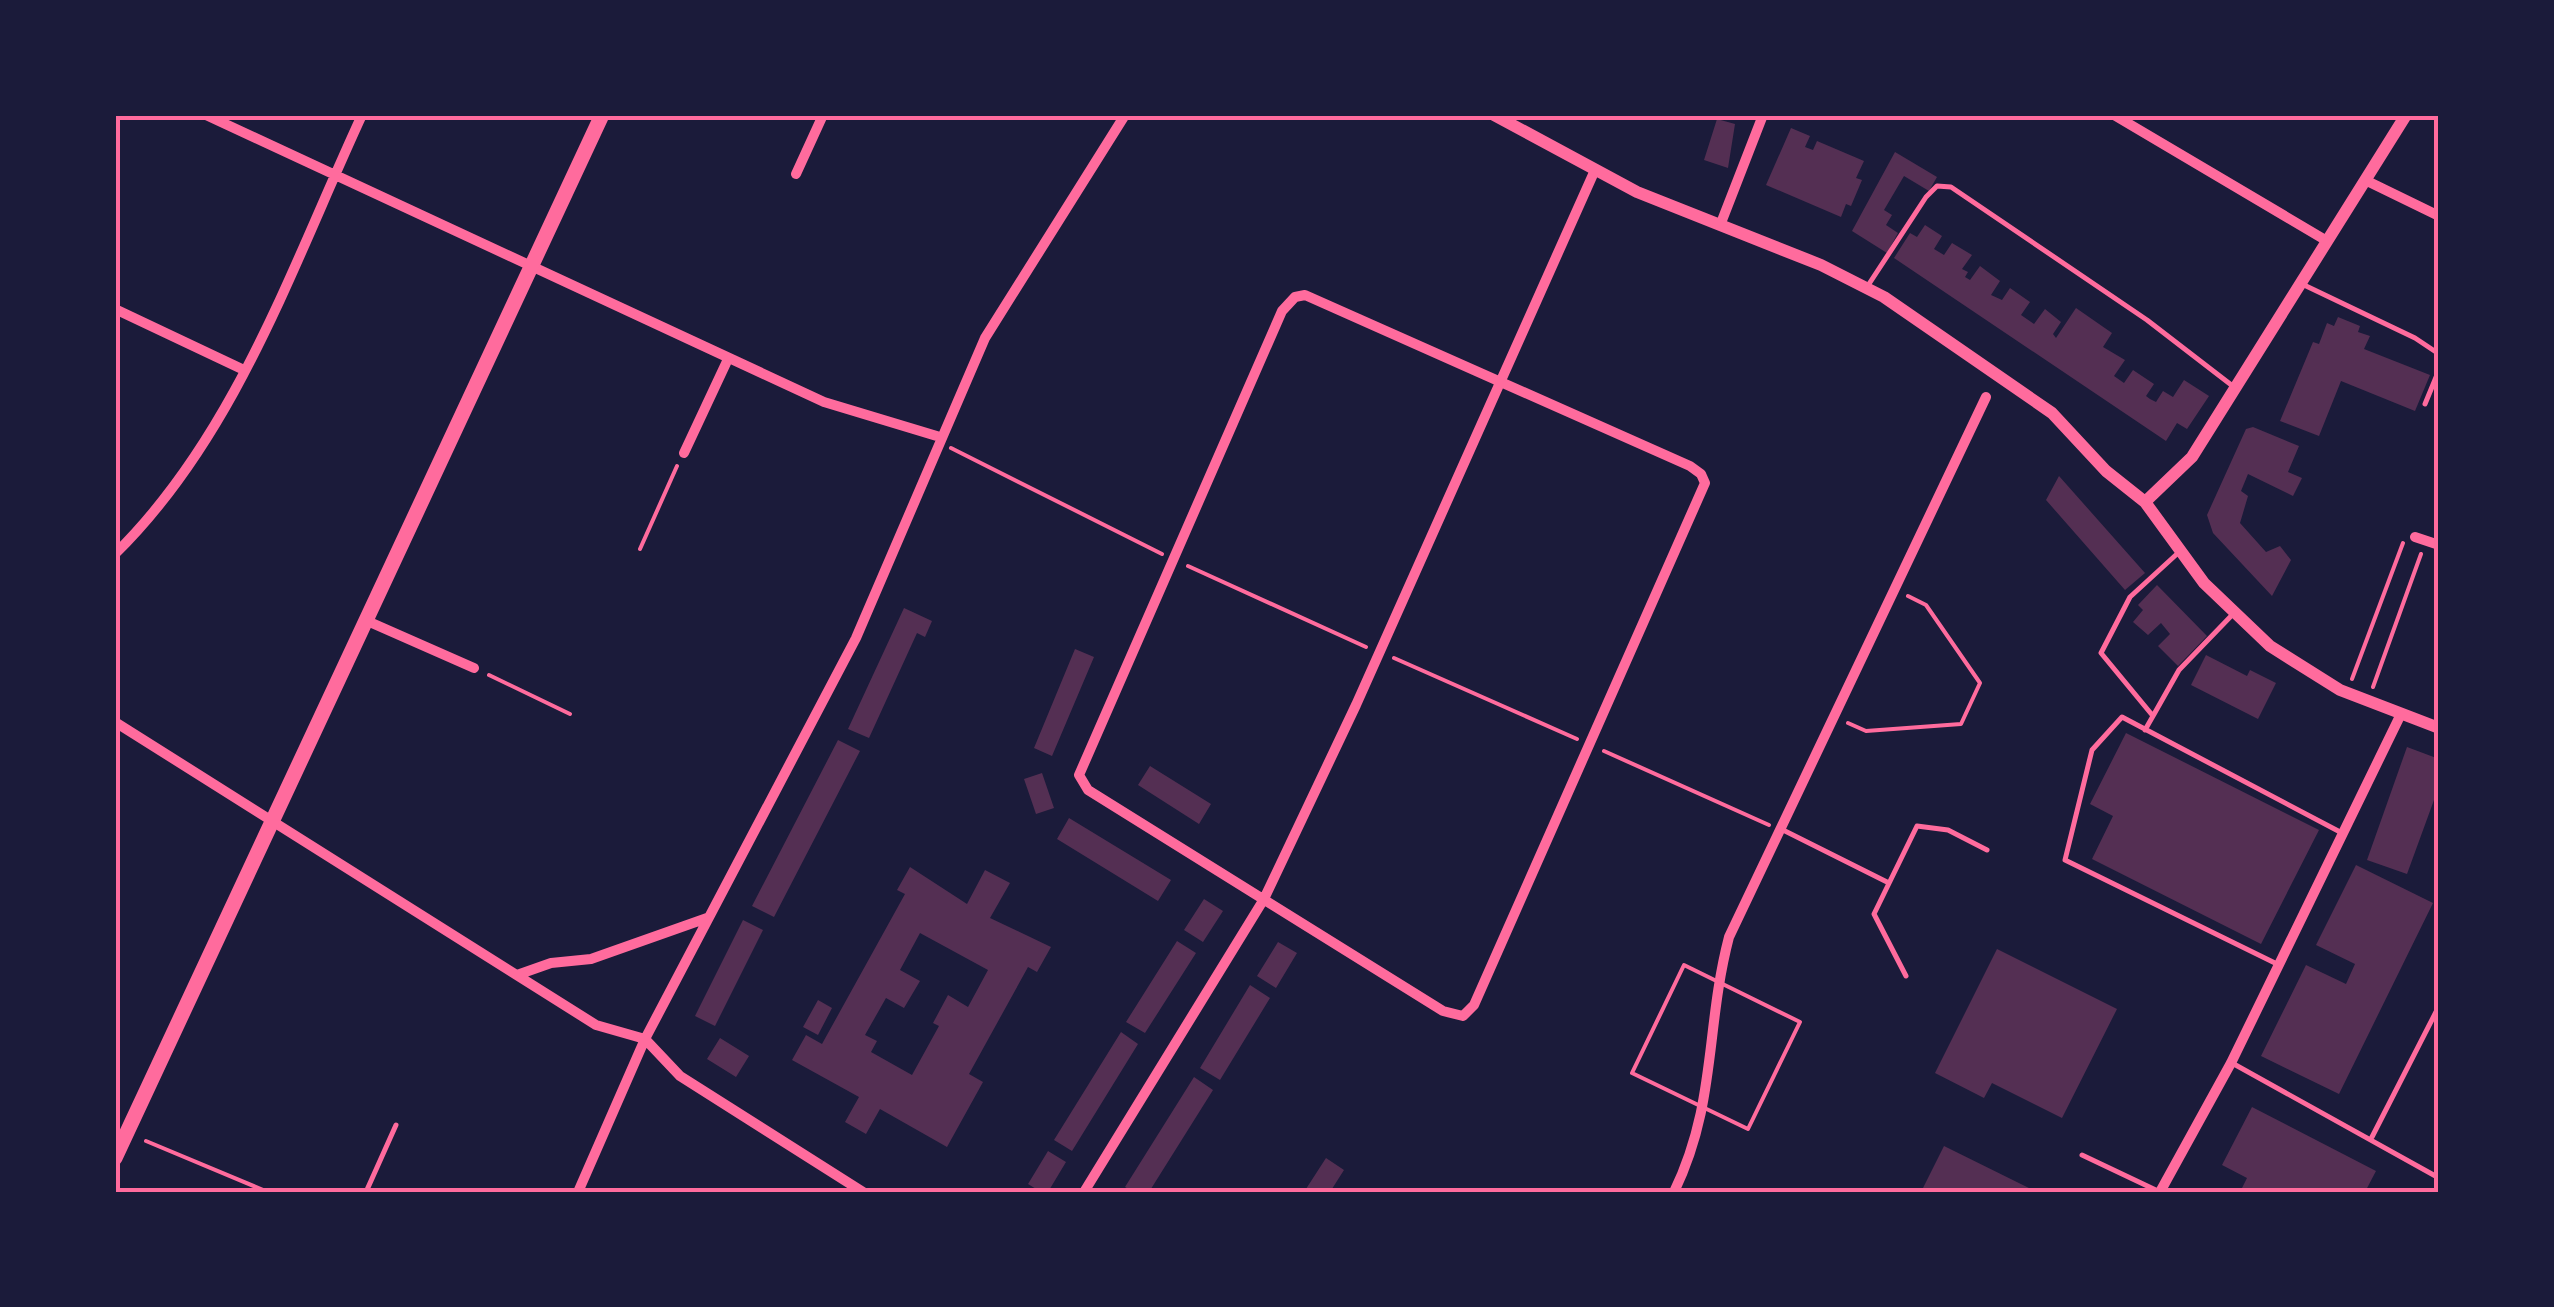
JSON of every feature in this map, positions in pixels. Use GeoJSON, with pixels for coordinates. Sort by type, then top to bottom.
{"type":"FeatureCollection","features":[{"type":"Feature","properties":{"kind":"main road"},"geometry":{"type":"LineString","coordinates":[[115,1158],[602,115]]}},
{"type":"Feature","properties":{"kind":"street"},"geometry":{"type":"LineString","coordinates":[[206,115],[824,402],[939,439]]}},
{"type":"Feature","properties":{"kind":"street"},"geometry":{"type":"LineString","coordinates":[[115,554],[178,483],[244,370],[362,115]]}},
{"type":"Feature","properties":{"kind":"street"},"geometry":{"type":"LineString","coordinates":[[796,174],[823,115]]}},
{"type":"Feature","properties":{"kind":"street"},"geometry":{"type":"LineString","coordinates":[[578,1192],[646,1038],[856,638],[984,338],[1125,115]]}},
{"type":"Feature","properties":{"kind":"street"},"geometry":{"type":"LineString","coordinates":[[1494,115],[1637,192],[1721,223],[1867,287],[2052,412],[2106,471],[2145,502],[2178,553],[2234,614],[2302,670],[2347,693],[2439,728]]}},
{"type":"Feature","properties":{"kind":"street"},"geometry":{"type":"LineString","coordinates":[[1721,223],[1764,115]]}},
{"type":"Feature","properties":{"kind":"street"},"geometry":{"type":"LineString","coordinates":[[2145,502],[2192,458],[2406,115]]}},
{"type":"Feature","properties":{"kind":"street"},"geometry":{"type":"LineString","coordinates":[[2122,117],[2327,242]]}},
{"type":"Feature","properties":{"kind":"street"},"geometry":{"type":"LineString","coordinates":[[1084,1192],[1264,899],[1380,652],[1596,170]]}},
{"type":"Feature","properties":{"kind":"street"},"geometry":{"type":"LineString","coordinates":[[2364,180],[2439,216]]}},
{"type":"Feature","properties":{"kind":"street"},"geometry":{"type":"LineString","coordinates":[[1294,297],[1319,300],[1500,382],[1690,466],[1702,474],[1704,484],[1474,1005],[1463,1016],[1442,1010],[1081,782],[1081,766],[1282,312],[1294,297]]}},
{"type":"Feature","properties":{"kind":"street"},"geometry":{"type":"LineString","coordinates":[[115,309],[244,370]]}},
{"type":"Feature","properties":{"kind":"street"},"geometry":{"type":"LineString","coordinates":[[684,453],[728,359]]}},
{"type":"Feature","properties":{"kind":"street"},"geometry":{"type":"LineString","coordinates":[[1674,1192],[1706,1108],[1714,1007],[1730,937],[1986,397]]}},
{"type":"Feature","properties":{"kind":"street"},"geometry":{"type":"LineString","coordinates":[[2420,538],[2439,545]]}},
{"type":"Feature","properties":{"kind":"street"},"geometry":{"type":"LineString","coordinates":[[366,620],[474,668]]}},
{"type":"Feature","properties":{"kind":"street"},"geometry":{"type":"LineString","coordinates":[[2160,1192],[2231,1063],[2401,714]]}},
{"type":"Feature","properties":{"kind":"street"},"geometry":{"type":"LineString","coordinates":[[115,722],[596,1025],[646,1038],[680,1076],[862,1192]]}},
{"type":"Feature","properties":{"kind":"street"},"geometry":{"type":"LineString","coordinates":[[518,975],[551,963],[591,960],[707,918]]}},
{"type":"Feature","properties":{"kind":"lane"},"geometry":{"type":"LineString","coordinates":[[1867,287],[1926,197],[1938,186],[1952,187],[2146,320],[2236,388]]}},
{"type":"Feature","properties":{"kind":"lane"},"geometry":{"type":"LineString","coordinates":[[2302,284],[2415,338],[2439,354]]}},
{"type":"Feature","properties":{"kind":"lane"},"geometry":{"type":"LineString","coordinates":[[2425,404],[2439,370]]}},
{"type":"Feature","properties":{"kind":"lane"},"geometry":{"type":"LineString","coordinates":[[2153,716],[2101,652],[2130,596],[2178,553]]}},
{"type":"Feature","properties":{"kind":"lane"},"geometry":{"type":"LineString","coordinates":[[2145,730],[2179,670],[2234,614]]}},
{"type":"Feature","properties":{"kind":"lane"},"geometry":{"type":"LineString","coordinates":[[2278,965],[2065,860],[2092,750],[2122,717],[2342,834]]}},
{"type":"Feature","properties":{"kind":"lane"},"geometry":{"type":"LineString","coordinates":[[1906,976],[1874,914],[1916,826],[1948,830],[1987,850]]}},
{"type":"Feature","properties":{"kind":"lane"},"geometry":{"type":"LineString","coordinates":[[1781,830],[1889,883]]}},
{"type":"Feature","properties":{"kind":"lane"},"geometry":{"type":"LineString","coordinates":[[2372,1137],[2439,1006]]}},
{"type":"Feature","properties":{"kind":"lane"},"geometry":{"type":"LineString","coordinates":[[2231,1063],[2372,1137],[2439,1178]]}},
{"type":"Feature","properties":{"kind":"lane"},"geometry":{"type":"LineString","coordinates":[[366,1192],[396,1125]]}},
{"type":"Feature","properties":{"kind":"lane"},"geometry":{"type":"LineString","coordinates":[[2082,1155],[2160,1192]]}},
{"type":"Feature","properties":{"kind":"path"},"geometry":{"type":"LineString","coordinates":[[939,439],[1172,559],[1781,830]]}},
{"type":"Feature","properties":{"kind":"path"},"geometry":{"type":"LineString","coordinates":[[640,549],[684,453]]}},
{"type":"Feature","properties":{"kind":"path"},"geometry":{"type":"LineString","coordinates":[[2347,693],[2406,533],[2420,538],[2368,701]]}},
{"type":"Feature","properties":{"kind":"path"},"geometry":{"type":"LineString","coordinates":[[1835,716],[1866,731],[1961,724],[1968,710],[1980,683],[1926,605],[1896,590]]}},
{"type":"Feature","properties":{"kind":"path"},"geometry":{"type":"LineString","coordinates":[[474,668],[570,714]]}},
{"type":"Feature","properties":{"kind":"path"},"geometry":{"type":"LineString","coordinates":[[146,1142],[268,1192]]}},
{"type":"Feature","properties":{"kind":"building"},"geometry":{"type":"Polygon","coordinates":[[[1717,119],[1735,124],[1728,168],[1704,160],[1717,119]]]}},
{"type":"Feature","properties":{"kind":"building"},"geometry":{"type":"Polygon","coordinates":[[[1791,128],[1810,136],[1805,147],[1813,150],[1817,141],[1864,161],[1856,178],[1862,180],[1851,206],[1846,204],[1841,217],[1766,185],[1791,128]]]}},
{"type":"Feature","properties":{"kind":"building"},"geometry":{"type":"Polygon","coordinates":[[[1895,152],[1937,177],[1929,191],[1904,176],[1884,210],[1892,215],[1886,225],[1898,233],[1887,253],[1852,231],[1895,152]]]}},
{"type":"Feature","properties":{"kind":"building"},"geometry":{"type":"Polygon","coordinates":[[[1925,225],[1942,236],[1934,249],[1944,255],[1952,243],[1972,255],[1962,269],[1968,272],[1965,277],[1970,280],[1980,266],[2000,281],[1991,295],[2002,300],[2010,288],[2030,302],[2021,315],[2034,324],[2045,309],[2061,322],[2053,334],[2056,338],[2076,308],[2112,333],[2103,347],[2125,360],[2114,376],[2124,383],[2133,370],[2154,384],[2146,396],[2150,399],[2156,402],[2163,391],[2173,397],[2184,380],[2209,396],[2187,429],[2177,423],[2166,441],[1894,258],[1910,233],[1917,237],[1925,225]]]}},
{"type":"Feature","properties":{"kind":"building"},"geometry":{"type":"Polygon","coordinates":[[[2338,317],[2360,326],[2358,332],[2370,336],[2364,349],[2430,375],[2415,411],[2341,381],[2319,436],[2280,421],[2313,342],[2319,344],[2327,323],[2334,326],[2338,317]]]}},
{"type":"Feature","properties":{"kind":"building"},"geometry":{"type":"Polygon","coordinates":[[[2253,427],[2299,446],[2288,472],[2302,478],[2293,496],[2248,474],[2241,491],[2248,496],[2240,523],[2266,552],[2280,546],[2291,560],[2272,596],[2213,533],[2207,515],[2246,429],[2253,427]]]}},
{"type":"Feature","properties":{"kind":"building"},"geometry":{"type":"Polygon","coordinates":[[[2059,476],[2145,573],[2125,590],[2046,500],[2059,476]]]}},
{"type":"Feature","properties":{"kind":"building"},"geometry":{"type":"Polygon","coordinates":[[[2157,585],[2207,636],[2178,666],[2158,646],[2170,634],[2161,623],[2148,635],[2133,622],[2143,610],[2138,605],[2157,585]]]}},
{"type":"Feature","properties":{"kind":"building"},"geometry":{"type":"Polygon","coordinates":[[[904,608],[932,621],[925,637],[917,633],[869,738],[848,729],[904,608]]]}},
{"type":"Feature","properties":{"kind":"building"},"geometry":{"type":"Polygon","coordinates":[[[1075,649],[1094,657],[1052,756],[1034,748],[1075,649]]]}},
{"type":"Feature","properties":{"kind":"building"},"geometry":{"type":"Polygon","coordinates":[[[2206,655],[2247,676],[2250,670],[2276,683],[2258,719],[2191,685],[2206,655]]]}},
{"type":"Feature","properties":{"kind":"building"},"geometry":{"type":"Polygon","coordinates":[[[2126,733],[2319,830],[2261,944],[2092,859],[2113,816],[2090,804],[2126,733]]]}},
{"type":"Feature","properties":{"kind":"building"},"geometry":{"type":"Polygon","coordinates":[[[838,740],[860,751],[774,917],[752,906],[838,740]]]}},
{"type":"Feature","properties":{"kind":"building"},"geometry":{"type":"Polygon","coordinates":[[[2407,747],[2439,759],[2439,801],[2434,800],[2407,874],[2367,860],[2407,747]]]}},
{"type":"Feature","properties":{"kind":"building"},"geometry":{"type":"Polygon","coordinates":[[[1150,766],[1211,804],[1199,824],[1138,785],[1150,766]]]}},
{"type":"Feature","properties":{"kind":"building"},"geometry":{"type":"Polygon","coordinates":[[[1042,773],[1054,808],[1036,814],[1024,779],[1042,773]]]}},
{"type":"Feature","properties":{"kind":"building"},"geometry":{"type":"Polygon","coordinates":[[[1069,818],[1171,880],[1158,901],[1057,839],[1069,818]]]}},
{"type":"Feature","properties":{"kind":"building"},"geometry":{"type":"Polygon","coordinates":[[[2356,865],[2433,903],[2339,1094],[2261,1056],[2306,965],[2346,984],[2355,964],[2316,945],[2356,865]]]}},
{"type":"Feature","properties":{"kind":"building"},"geometry":{"type":"Polygon","coordinates":[[[910,867],[967,904],[985,870],[1010,883],[990,918],[1051,947],[1037,972],[1028,967],[969,1074],[983,1082],[947,1147],[880,1109],[866,1134],[845,1122],[859,1097],[792,1060],[806,1035],[822,1044],[905,894],[897,890],[910,867]],[[920,933],[900,970],[920,981],[904,1008],[886,998],[865,1035],[877,1041],[871,1052],[912,1075],[939,1026],[933,1023],[948,995],[968,1007],[988,970],[920,933]]]}},
{"type":"Feature","properties":{"kind":"building"},"geometry":{"type":"Polygon","coordinates":[[[1204,899],[1223,911],[1203,942],[1184,930],[1204,899]]]}},
{"type":"Feature","properties":{"kind":"building"},"geometry":{"type":"Polygon","coordinates":[[[743,920],[763,930],[715,1026],[695,1016],[743,920]]]}},
{"type":"Feature","properties":{"kind":"building"},"geometry":{"type":"Polygon","coordinates":[[[1177,941],[1196,953],[1145,1033],[1126,1022],[1177,941]]]}},
{"type":"Feature","properties":{"kind":"building"},"geometry":{"type":"Polygon","coordinates":[[[1278,942],[1297,953],[1276,988],[1257,976],[1278,942]]]}},
{"type":"Feature","properties":{"kind":"building"},"geometry":{"type":"Polygon","coordinates":[[[1997,949],[2117,1009],[2062,1118],[1992,1083],[1984,1098],[1935,1073],[1997,949]]]}},
{"type":"Feature","properties":{"kind":"building"},"geometry":{"type":"Polygon","coordinates":[[[1250,985],[1270,998],[1220,1080],[1200,1068],[1250,985]]]}},
{"type":"Feature","properties":{"kind":"building"},"geometry":{"type":"Polygon","coordinates":[[[818,1000],[832,1008],[818,1035],[803,1027],[818,1000]]]}},
{"type":"Feature","properties":{"kind":"building"},"geometry":{"type":"Polygon","coordinates":[[[1121,1032],[1138,1044],[1072,1151],[1054,1140],[1121,1032]]]}},
{"type":"Feature","properties":{"kind":"building"},"geometry":{"type":"Polygon","coordinates":[[[720,1038],[749,1056],[736,1077],[707,1059],[720,1038]]]}},
{"type":"Feature","properties":{"kind":"building"},"geometry":{"type":"Polygon","coordinates":[[[1194,1077],[1213,1090],[1149,1192],[1133,1192],[1125,1187],[1194,1077]]]}},
{"type":"Feature","properties":{"kind":"building"},"geometry":{"type":"Polygon","coordinates":[[[2252,1107],[2376,1171],[2365,1192],[2240,1192],[2247,1178],[2222,1165],[2252,1107]]]}},
{"type":"Feature","properties":{"kind":"building"},"geometry":{"type":"Polygon","coordinates":[[[1944,1146],[2037,1192],[1921,1192],[1944,1146]]]}},
{"type":"Feature","properties":{"kind":"building"},"geometry":{"type":"Polygon","coordinates":[[[1048,1151],[1066,1162],[1048,1192],[1041,1192],[1028,1184],[1048,1151]]]}},
{"type":"Feature","properties":{"kind":"building"},"geometry":{"type":"Polygon","coordinates":[[[1326,1158],[1344,1170],[1330,1192],[1304,1192],[1326,1158]]]}}]}
